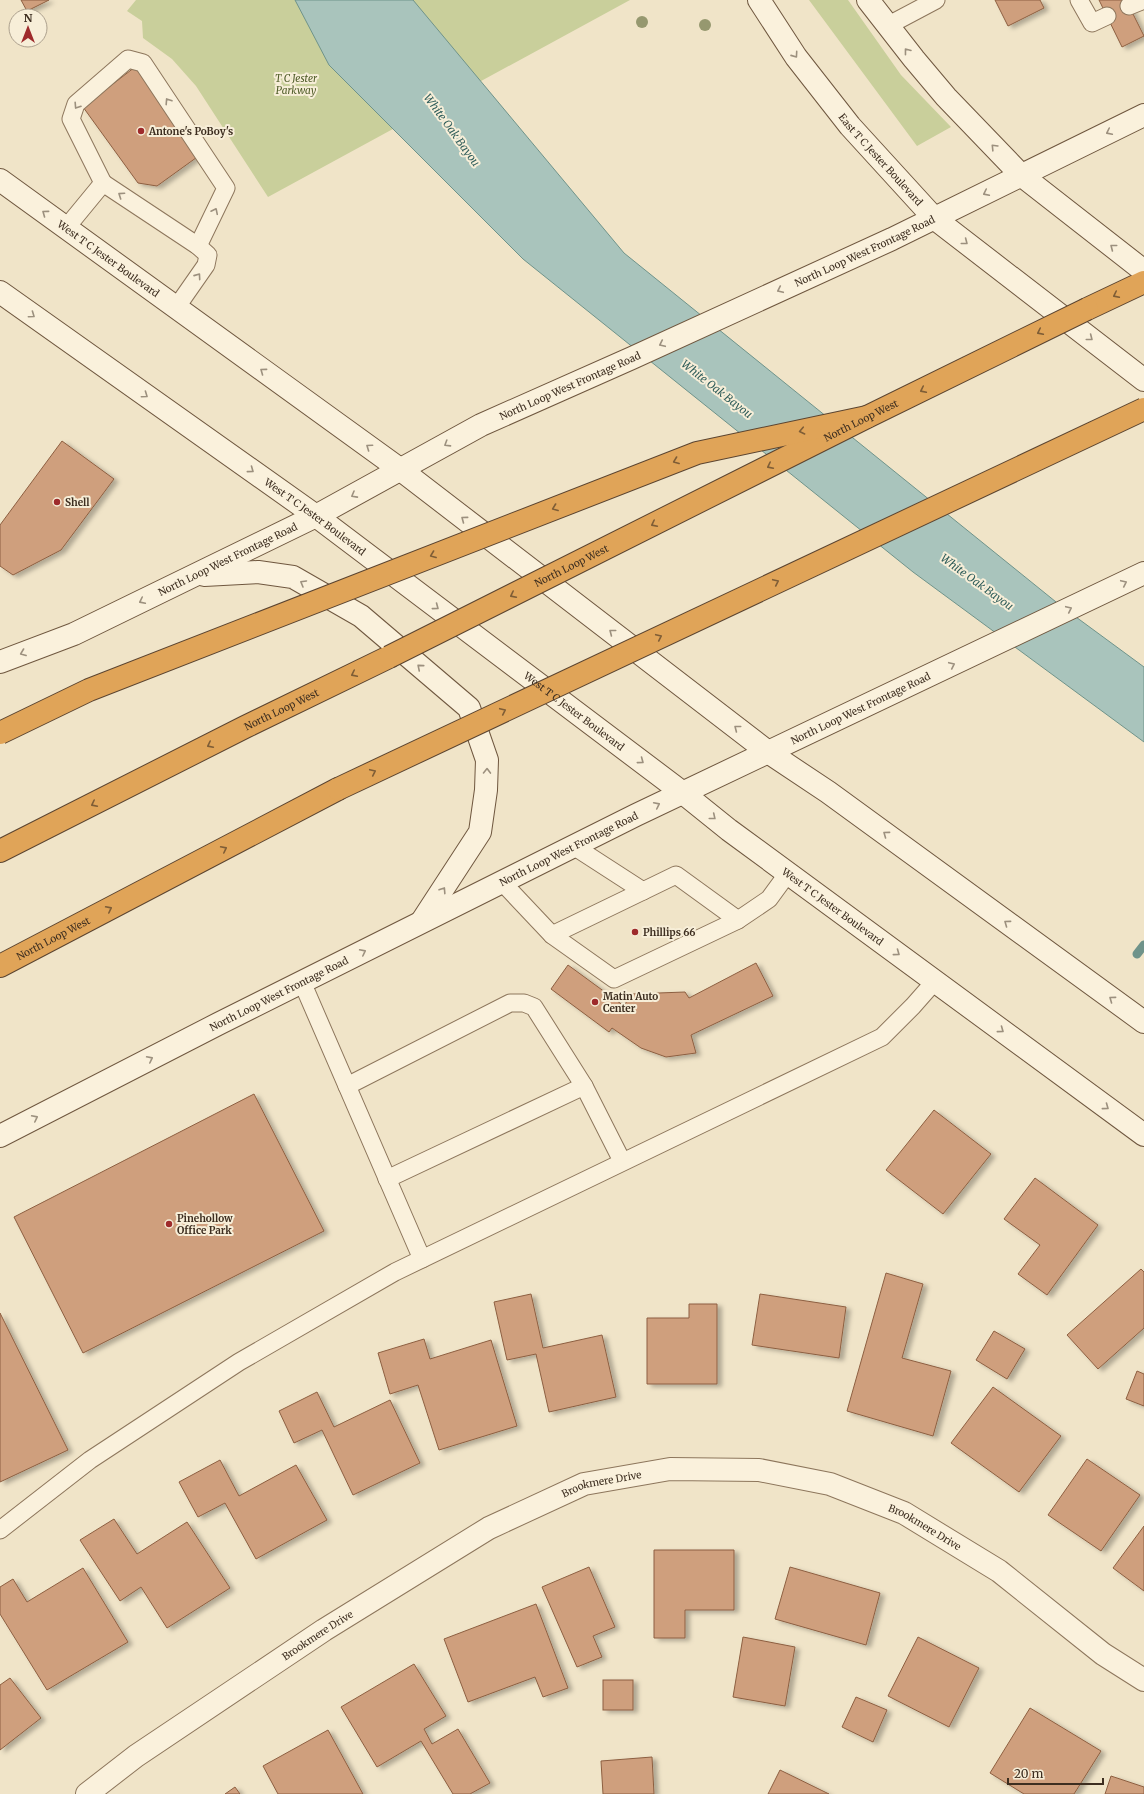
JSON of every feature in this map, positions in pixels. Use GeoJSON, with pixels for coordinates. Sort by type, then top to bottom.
{"type":"FeatureCollection","features":[{"type":"Feature","properties":{"kind":"highway","name":"North Loop West"},"geometry":{"type":"LineString","coordinates":[[0,851],[245,727],[389,657],[868,417],[1144,282]]}},
{"type":"Feature","properties":{"kind":"highway","name":"North Loop West"},"geometry":{"type":"LineString","coordinates":[[0,966],[338,789],[1144,409]]}},
{"type":"Feature","properties":{"kind":"highway"},"geometry":{"type":"LineString","coordinates":[[0,733],[89,690],[697,453],[868,417]]}},
{"type":"Feature","properties":{"kind":"main road","name":"East T C Jester Boulevard"},"geometry":{"type":"LineString","coordinates":[[759,0],[796,57],[850,126],[934,218],[1144,380]]}},
{"type":"Feature","properties":{"kind":"main road"},"geometry":{"type":"LineString","coordinates":[[868,0],[887,26],[946,97],[1021,175],[1144,271]]}},
{"type":"Feature","properties":{"kind":"main road","name":"North Loop West Frontage Road"},"geometry":{"type":"LineString","coordinates":[[0,662],[74,634],[316,516],[481,425],[632,358],[892,239],[1144,115]]}},
{"type":"Feature","properties":{"kind":"main road","name":"West T C Jester Boulevard"},"geometry":{"type":"LineString","coordinates":[[0,180],[400,470],[768,752],[848,807],[1144,1022]]}},
{"type":"Feature","properties":{"kind":"main road","name":"West T C Jester Boulevard"},"geometry":{"type":"LineString","coordinates":[[0,292],[316,516],[683,793],[729,830],[1144,1135]]}},
{"type":"Feature","properties":{"kind":"main road"},"geometry":{"type":"LineString","coordinates":[[194,576],[258,572],[293,577],[361,616],[469,708],[487,760],[486,790],[480,832],[422,922]]}},
{"type":"Feature","properties":{"kind":"main road","name":"North Loop West Frontage Road"},"geometry":{"type":"LineString","coordinates":[[0,1136],[302,982],[683,793],[1144,574]]}},
{"type":"Feature","properties":{"kind":"main road","name":"Brookmere Drive"},"geometry":{"type":"LineString","coordinates":[[87,1794],[136,1756],[324,1630],[489,1528],[584,1484],[670,1469],[759,1470],[830,1484],[904,1513],[999,1572],[1103,1654],[1144,1680]]}},
{"type":"Feature","properties":{"kind":"lane"},"geometry":{"type":"LineString","coordinates":[[887,26],[936,0]]}},
{"type":"Feature","properties":{"kind":"lane"},"geometry":{"type":"LineString","coordinates":[[1079,0],[1092,23],[1107,16]]}},
{"type":"Feature","properties":{"kind":"lane"},"geometry":{"type":"LineString","coordinates":[[176,308],[206,265],[208,255],[198,246],[103,183],[71,119],[76,104],[128,59],[143,63],[226,188],[198,246]]}},
{"type":"Feature","properties":{"kind":"lane"},"geometry":{"type":"LineString","coordinates":[[66,228],[103,183]]}},
{"type":"Feature","properties":{"kind":"lane"},"geometry":{"type":"LineString","coordinates":[[574,847],[643,891]]}},
{"type":"Feature","properties":{"kind":"lane"},"geometry":{"type":"LineString","coordinates":[[502,882],[552,935],[614,979],[738,920],[769,899],[788,873]]}},
{"type":"Feature","properties":{"kind":"lane"},"geometry":{"type":"LineString","coordinates":[[552,935],[676,875],[738,920]]}},
{"type":"Feature","properties":{"kind":"lane"},"geometry":{"type":"LineString","coordinates":[[0,1530],[90,1460],[239,1362],[394,1272],[882,1037],[913,1006],[934,981]]}},
{"type":"Feature","properties":{"kind":"lane"},"geometry":{"type":"LineString","coordinates":[[302,982],[422,1259]]}},
{"type":"Feature","properties":{"kind":"lane"},"geometry":{"type":"LineString","coordinates":[[347,1086],[510,1003],[524,1003],[534,1007],[584,1086],[622,1161]]}},
{"type":"Feature","properties":{"kind":"lane"},"geometry":{"type":"LineString","coordinates":[[387,1179],[584,1086]]}},
{"type":"Feature","properties":{"kind":"green space","name":"T C Jester Parkway"},"geometry":{"type":"Polygon","coordinates":[[[136,0],[630,0],[268,197],[196,86],[172,59],[143,38],[142,21],[127,11],[136,0]]]}},
{"type":"Feature","properties":{"kind":"green space"},"geometry":{"type":"Polygon","coordinates":[[[809,0],[848,0],[901,75],[951,127],[917,146],[809,0]]]}},
{"type":"Feature","properties":{"kind":"water","name":"White Oak Bayou"},"geometry":{"type":"Polygon","coordinates":[[[295,0],[413,0],[624,253],[1061,606],[1144,667],[1144,742],[913,572],[523,259],[329,65],[295,0]]]}},
{"type":"Feature","properties":{"kind":"building"},"geometry":{"type":"Polygon","coordinates":[[[21,0],[49,0],[33,8],[25,8],[21,0]]]}},
{"type":"Feature","properties":{"kind":"building"},"geometry":{"type":"Polygon","coordinates":[[[995,0],[1040,0],[1044,8],[1008,26],[995,0]]]}},
{"type":"Feature","properties":{"kind":"building"},"geometry":{"type":"Polygon","coordinates":[[[1099,0],[1126,0],[1144,36],[1122,47],[1099,0]]]}},
{"type":"Feature","properties":{"kind":"building","name":"Antone's PoBoy's"},"geometry":{"type":"Polygon","coordinates":[[[135,67],[200,155],[157,186],[138,183],[83,107],[135,67]]]}},
{"type":"Feature","properties":{"kind":"building","name":"Shell"},"geometry":{"type":"Polygon","coordinates":[[[62,441],[114,479],[61,550],[13,575],[0,566],[0,525],[62,441]]]}},
{"type":"Feature","properties":{"kind":"building"},"geometry":{"type":"Polygon","coordinates":[[[756,963],[773,996],[691,1035],[696,1053],[666,1057],[641,1048],[612,1028],[609,1032],[551,989],[568,965],[624,1006],[631,994],[685,992],[689,998],[756,963]]]}},
{"type":"Feature","properties":{"kind":"building","name":"Pinehollow Office Park"},"geometry":{"type":"Polygon","coordinates":[[[254,1094],[324,1231],[83,1353],[14,1217],[254,1094]]]}},
{"type":"Feature","properties":{"kind":"building"},"geometry":{"type":"Polygon","coordinates":[[[934,1110],[991,1154],[943,1214],[886,1170],[934,1110]]]}},
{"type":"Feature","properties":{"kind":"building"},"geometry":{"type":"Polygon","coordinates":[[[1035,1178],[1098,1225],[1047,1295],[1018,1274],[1040,1245],[1004,1219],[1035,1178]]]}},
{"type":"Feature","properties":{"kind":"building"},"geometry":{"type":"Polygon","coordinates":[[[1141,1269],[1144,1272],[1144,1328],[1098,1369],[1067,1335],[1141,1269]]]}},
{"type":"Feature","properties":{"kind":"building"},"geometry":{"type":"Polygon","coordinates":[[[886,1273],[923,1284],[902,1358],[951,1371],[933,1436],[847,1411],[886,1273]]]}},
{"type":"Feature","properties":{"kind":"building"},"geometry":{"type":"Polygon","coordinates":[[[531,1294],[543,1348],[602,1335],[616,1397],[549,1412],[536,1354],[507,1360],[494,1302],[531,1294]]]}},
{"type":"Feature","properties":{"kind":"building"},"geometry":{"type":"Polygon","coordinates":[[[760,1294],[846,1307],[839,1358],[752,1345],[760,1294]]]}},
{"type":"Feature","properties":{"kind":"building"},"geometry":{"type":"Polygon","coordinates":[[[689,1304],[717,1304],[717,1384],[647,1384],[647,1318],[689,1318],[689,1304]]]}},
{"type":"Feature","properties":{"kind":"building"},"geometry":{"type":"Polygon","coordinates":[[[0,1313],[68,1450],[0,1482],[0,1313]]]}},
{"type":"Feature","properties":{"kind":"building"},"geometry":{"type":"Polygon","coordinates":[[[994,1331],[1025,1349],[1007,1379],[976,1360],[994,1331]]]}},
{"type":"Feature","properties":{"kind":"building"},"geometry":{"type":"Polygon","coordinates":[[[424,1339],[430,1359],[491,1340],[517,1426],[439,1450],[418,1385],[390,1394],[378,1353],[424,1339]]]}},
{"type":"Feature","properties":{"kind":"building"},"geometry":{"type":"Polygon","coordinates":[[[1137,1371],[1144,1374],[1144,1406],[1126,1399],[1137,1371]]]}},
{"type":"Feature","properties":{"kind":"building"},"geometry":{"type":"Polygon","coordinates":[[[993,1387],[1061,1436],[1019,1492],[951,1443],[993,1387]]]}},
{"type":"Feature","properties":{"kind":"building"},"geometry":{"type":"Polygon","coordinates":[[[317,1392],[334,1427],[390,1400],[420,1463],[353,1495],[322,1430],[294,1443],[279,1411],[317,1392]]]}},
{"type":"Feature","properties":{"kind":"building"},"geometry":{"type":"Polygon","coordinates":[[[1087,1459],[1140,1495],[1101,1551],[1048,1515],[1087,1459]]]}},
{"type":"Feature","properties":{"kind":"building"},"geometry":{"type":"Polygon","coordinates":[[[220,1460],[239,1496],[296,1465],[327,1520],[256,1559],[225,1503],[198,1517],[179,1482],[220,1460]]]}},
{"type":"Feature","properties":{"kind":"building"},"geometry":{"type":"Polygon","coordinates":[[[114,1519],[137,1554],[187,1522],[230,1588],[167,1628],[141,1587],[120,1601],[80,1540],[114,1519]]]}},
{"type":"Feature","properties":{"kind":"building"},"geometry":{"type":"Polygon","coordinates":[[[1144,1526],[1144,1591],[1113,1568],[1144,1526]]]}},
{"type":"Feature","properties":{"kind":"building"},"geometry":{"type":"Polygon","coordinates":[[[654,1550],[734,1550],[734,1610],[685,1610],[685,1638],[654,1638],[654,1550]]]}},
{"type":"Feature","properties":{"kind":"building"},"geometry":{"type":"Polygon","coordinates":[[[589,1567],[615,1627],[593,1636],[602,1657],[577,1667],[542,1587],[589,1567]]]}},
{"type":"Feature","properties":{"kind":"building"},"geometry":{"type":"Polygon","coordinates":[[[790,1567],[880,1593],[866,1645],[775,1619],[790,1567]]]}},
{"type":"Feature","properties":{"kind":"building"},"geometry":{"type":"Polygon","coordinates":[[[83,1568],[128,1642],[47,1690],[0,1614],[0,1587],[13,1579],[27,1602],[83,1568]]]}},
{"type":"Feature","properties":{"kind":"building"},"geometry":{"type":"Polygon","coordinates":[[[536,1604],[568,1688],[543,1697],[535,1677],[468,1702],[444,1639],[536,1604]]]}},
{"type":"Feature","properties":{"kind":"building"},"geometry":{"type":"Polygon","coordinates":[[[743,1637],[795,1647],[785,1706],[733,1697],[743,1637]]]}},
{"type":"Feature","properties":{"kind":"building"},"geometry":{"type":"Polygon","coordinates":[[[918,1637],[979,1668],[949,1727],[888,1696],[918,1637]]]}},
{"type":"Feature","properties":{"kind":"building"},"geometry":{"type":"Polygon","coordinates":[[[414,1664],[446,1716],[424,1729],[432,1744],[458,1729],[490,1783],[470,1794],[453,1794],[421,1741],[377,1767],[341,1707],[414,1664]]]}},
{"type":"Feature","properties":{"kind":"building"},"geometry":{"type":"Polygon","coordinates":[[[10,1678],[41,1718],[0,1750],[0,1685],[10,1678]]]}},
{"type":"Feature","properties":{"kind":"building"},"geometry":{"type":"Polygon","coordinates":[[[603,1680],[633,1680],[633,1710],[603,1710],[603,1680]]]}},
{"type":"Feature","properties":{"kind":"building"},"geometry":{"type":"Polygon","coordinates":[[[856,1697],[887,1710],[873,1742],[842,1727],[856,1697]]]}},
{"type":"Feature","properties":{"kind":"building"},"geometry":{"type":"Polygon","coordinates":[[[1030,1708],[1101,1751],[1074,1794],[1024,1794],[990,1773],[1030,1708]]]}},
{"type":"Feature","properties":{"kind":"building"},"geometry":{"type":"Polygon","coordinates":[[[328,1730],[363,1794],[278,1794],[263,1766],[328,1730]]]}},
{"type":"Feature","properties":{"kind":"building"},"geometry":{"type":"Polygon","coordinates":[[[652,1757],[654,1794],[603,1794],[601,1761],[652,1757]]]}},
{"type":"Feature","properties":{"kind":"building"},"geometry":{"type":"Polygon","coordinates":[[[780,1770],[829,1794],[768,1794],[780,1770]]]}},
{"type":"Feature","properties":{"kind":"building"},"geometry":{"type":"Polygon","coordinates":[[[1111,1776],[1144,1787],[1144,1794],[1105,1794],[1111,1776]]]}},
{"type":"Feature","properties":{"kind":"building"},"geometry":{"type":"Polygon","coordinates":[[[235,1787],[240,1794],[225,1794],[235,1787]]]}},
{"type":"Feature","properties":{"kind":"waterway"},"geometry":{"type":"LineString","coordinates":[[1137,954],[1144,945]]}},
{"type":"Feature","properties":{"kind":"place","name":"Antone's PoBoy's"},"geometry":{"type":"Point","coordinates":[141,131]}},
{"type":"Feature","properties":{"kind":"place","name":"Shell"},"geometry":{"type":"Point","coordinates":[57,502]}},
{"type":"Feature","properties":{"kind":"place","name":"Phillips 66"},"geometry":{"type":"Point","coordinates":[635,932]}},
{"type":"Feature","properties":{"kind":"place","name":"Matin Auto Center"},"geometry":{"type":"Point","coordinates":[595,1002]}},
{"type":"Feature","properties":{"kind":"place","name":"Pinehollow Office Park"},"geometry":{"type":"Point","coordinates":[169,1224]}}]}
